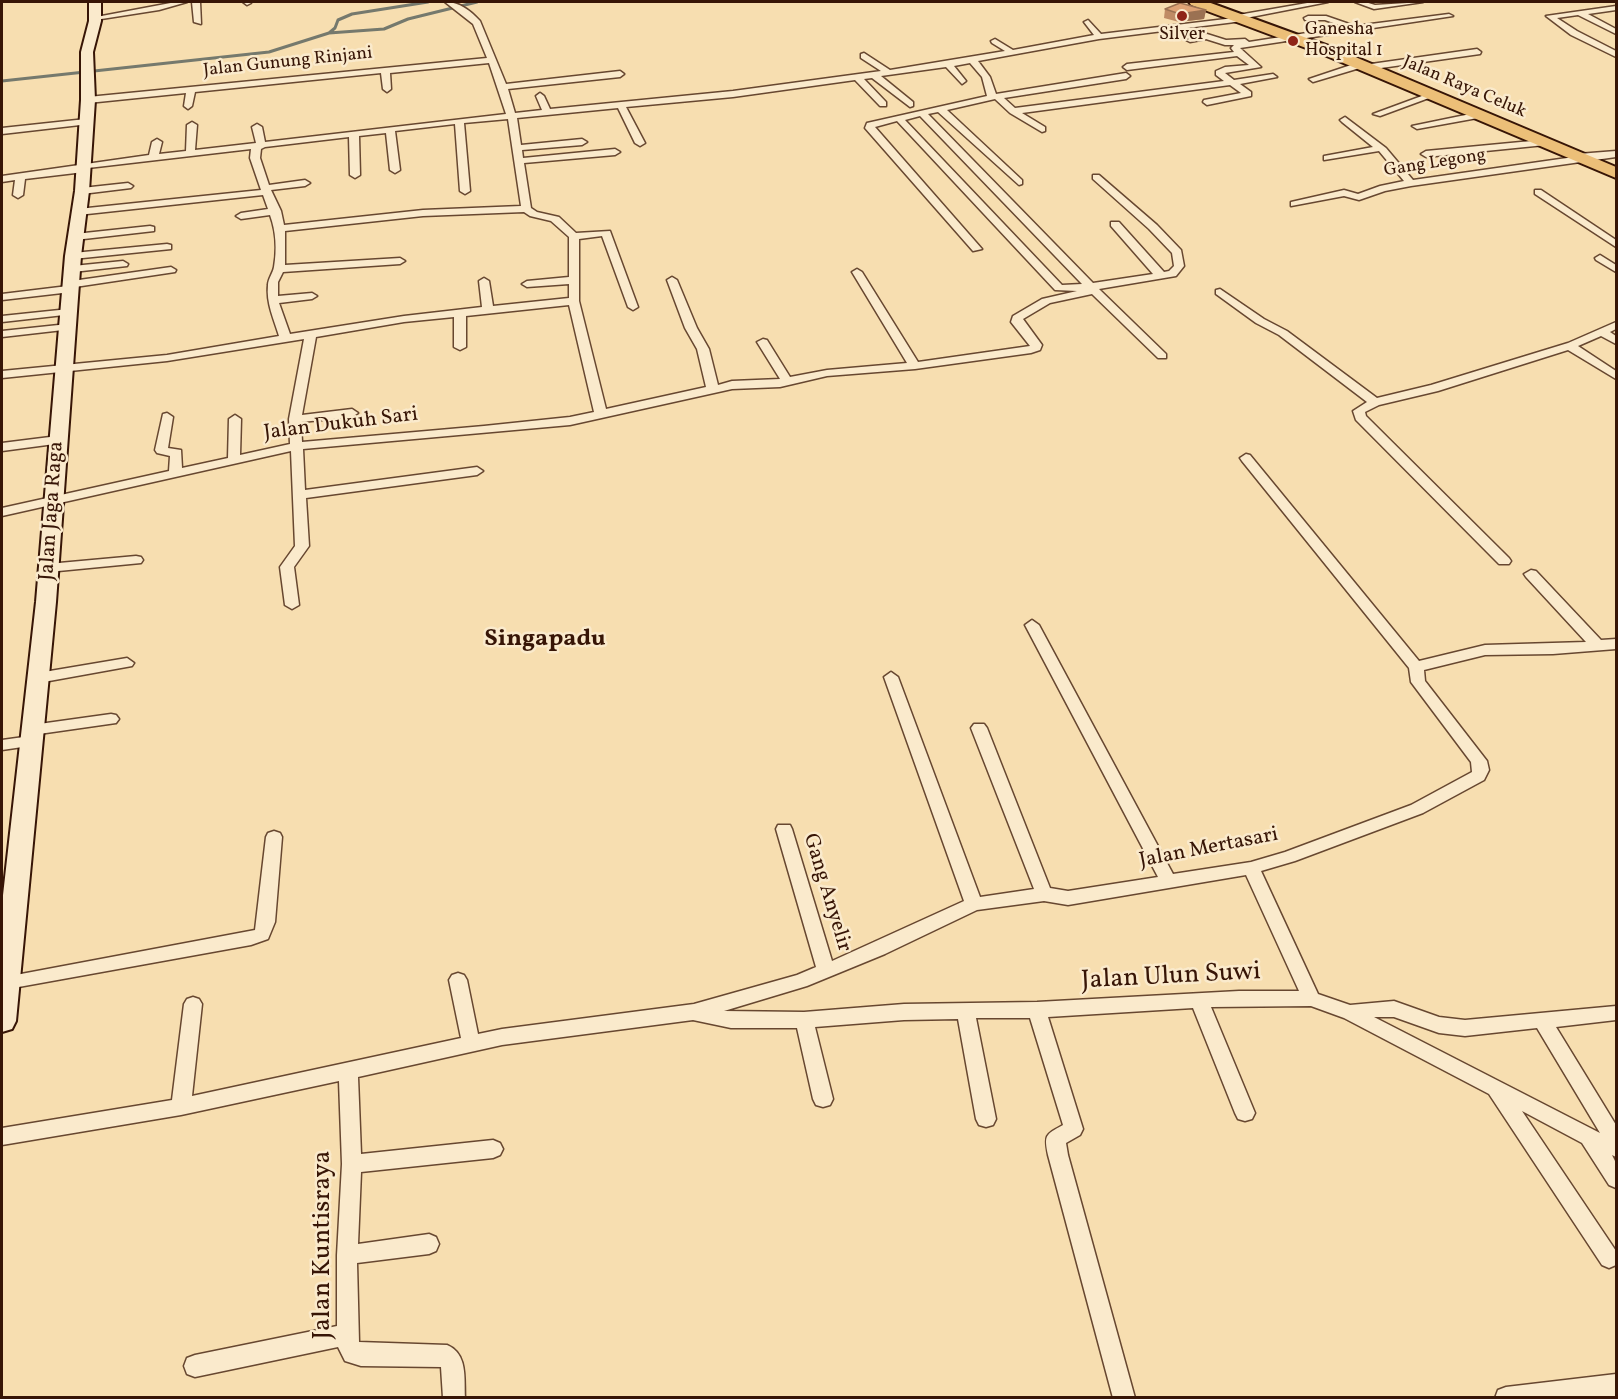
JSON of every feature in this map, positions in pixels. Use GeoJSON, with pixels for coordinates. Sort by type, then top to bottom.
{"type":"FeatureCollection","features":[{"type":"Feature","properties":{"kind":"highway","name":"Jalan Raya Celuk"},"geometry":{"type":"LineString","coordinates":[[1196,2],[1364,66],[1617,173]]}},
{"type":"Feature","properties":{"kind":"street","name":"Jalan Jaga Raga"},"geometry":{"type":"LineString","coordinates":[[2,1021],[7,929],[38,678],[63,367],[84,168],[88,100],[87,52],[95,18],[95,2]]}},
{"type":"Feature","properties":{"kind":"street"},"geometry":{"type":"LineString","coordinates":[[95,18],[183,2]]}},
{"type":"Feature","properties":{"kind":"street"},"geometry":{"type":"LineString","coordinates":[[196,2],[198,22]]}},
{"type":"Feature","properties":{"kind":"street"},"geometry":{"type":"LineString","coordinates":[[2,179],[459,121],[740,94],[773,87],[857,77],[934,61],[948,64],[1099,37],[1241,18],[1324,2]]}},
{"type":"Feature","properties":{"kind":"street"},"geometry":{"type":"LineString","coordinates":[[1359,2],[1371,7],[1419,2]]}},
{"type":"Feature","properties":{"kind":"street"},"geometry":{"type":"LineString","coordinates":[[452,3],[477,23],[503,87],[512,117],[526,209]]}},
{"type":"Feature","properties":{"kind":"street"},"geometry":{"type":"LineString","coordinates":[[1617,8],[1550,16],[1574,33],[1617,54]]}},
{"type":"Feature","properties":{"kind":"street"},"geometry":{"type":"LineString","coordinates":[[1593,11],[1617,24]]}},
{"type":"Feature","properties":{"kind":"street"},"geometry":{"type":"LineString","coordinates":[[1578,12],[1617,32]]}},
{"type":"Feature","properties":{"kind":"street"},"geometry":{"type":"LineString","coordinates":[[1190,40],[1206,36],[1232,44],[1281,35],[1449,16]]}},
{"type":"Feature","properties":{"kind":"street"},"geometry":{"type":"LineString","coordinates":[[1308,18],[1326,18],[1354,28]]}},
{"type":"Feature","properties":{"kind":"street"},"geometry":{"type":"LineString","coordinates":[[1088,22],[1099,37]]}},
{"type":"Feature","properties":{"kind":"street"},"geometry":{"type":"LineString","coordinates":[[1207,102],[1248,94],[1220,75],[1220,72],[1258,67],[1238,53],[1235,48],[1281,35]]}},
{"type":"Feature","properties":{"kind":"street"},"geometry":{"type":"LineString","coordinates":[[995,40],[1011,52]]}},
{"type":"Feature","properties":{"kind":"street"},"geometry":{"type":"LineString","coordinates":[[1313,79],[1364,66],[1477,52]]}},
{"type":"Feature","properties":{"kind":"street"},"geometry":{"type":"LineString","coordinates":[[977,249],[869,126],[898,117],[994,96],[1238,53]]}},
{"type":"Feature","properties":{"kind":"street"},"geometry":{"type":"LineString","coordinates":[[864,56],[874,65],[887,71]]}},
{"type":"Feature","properties":{"kind":"street","name":"Jalan Gunung Rinjani"},"geometry":{"type":"LineString","coordinates":[[88,100],[169,96],[191,90],[423,63],[463,66],[491,60]]}},
{"type":"Feature","properties":{"kind":"street"},"geometry":{"type":"LineString","coordinates":[[972,60],[986,76],[994,96],[1042,129]]}},
{"type":"Feature","properties":{"kind":"street"},"geometry":{"type":"LineString","coordinates":[[948,64],[962,81]]}},
{"type":"Feature","properties":{"kind":"street"},"geometry":{"type":"LineString","coordinates":[[385,69],[387,89]]}},
{"type":"Feature","properties":{"kind":"street"},"geometry":{"type":"LineString","coordinates":[[503,87],[620,74]]}},
{"type":"Feature","properties":{"kind":"street"},"geometry":{"type":"LineString","coordinates":[[873,74],[910,105]]}},
{"type":"Feature","properties":{"kind":"street"},"geometry":{"type":"LineString","coordinates":[[857,77],[883,104]]}},
{"type":"Feature","properties":{"kind":"street"},"geometry":{"type":"LineString","coordinates":[[1013,111],[1274,77]]}},
{"type":"Feature","properties":{"kind":"street"},"geometry":{"type":"LineString","coordinates":[[188,106],[191,90]]}},
{"type":"Feature","properties":{"kind":"street"},"geometry":{"type":"LineString","coordinates":[[1377,114],[1433,95]]}},
{"type":"Feature","properties":{"kind":"street"},"geometry":{"type":"LineString","coordinates":[[540,96],[548,114]]}},
{"type":"Feature","properties":{"kind":"street"},"geometry":{"type":"LineString","coordinates":[[621,106],[640,143]]}},
{"type":"Feature","properties":{"kind":"street"},"geometry":{"type":"LineString","coordinates":[[939,108],[1019,182]]}},
{"type":"Feature","properties":{"kind":"street"},"geometry":{"type":"LineString","coordinates":[[921,112],[1092,289],[1162,356]]}},
{"type":"Feature","properties":{"kind":"street"},"geometry":{"type":"LineString","coordinates":[[1417,126],[1480,116]]}},
{"type":"Feature","properties":{"kind":"street"},"geometry":{"type":"LineString","coordinates":[[898,117],[1055,286],[1063,289],[1092,289],[1172,274],[1179,266],[1177,252],[1153,227],[1096,177]]}},
{"type":"Feature","properties":{"kind":"street"},"geometry":{"type":"LineString","coordinates":[[2,118],[3,131],[86,122]]}},
{"type":"Feature","properties":{"kind":"street"},"geometry":{"type":"LineString","coordinates":[[1346,120],[1380,148],[1411,183]]}},
{"type":"Feature","properties":{"kind":"street"},"geometry":{"type":"LineString","coordinates":[[459,121],[465,191]]}},
{"type":"Feature","properties":{"kind":"street"},"geometry":{"type":"LineString","coordinates":[[190,155],[192,125]]}},
{"type":"Feature","properties":{"kind":"street"},"geometry":{"type":"LineString","coordinates":[[257,127],[258,146],[255,158],[276,211],[280,228],[279,269],[273,282],[273,300],[285,338]]}},
{"type":"Feature","properties":{"kind":"street"},"geometry":{"type":"LineString","coordinates":[[390,131],[395,170]]}},
{"type":"Feature","properties":{"kind":"street"},"geometry":{"type":"LineString","coordinates":[[354,135],[355,175]]}},
{"type":"Feature","properties":{"kind":"street"},"geometry":{"type":"LineString","coordinates":[[320,139],[320,151]]}},
{"type":"Feature","properties":{"kind":"street"},"geometry":{"type":"LineString","coordinates":[[153,159],[157,142]]}},
{"type":"Feature","properties":{"kind":"street"},"geometry":{"type":"LineString","coordinates":[[516,148],[582,142]]}},
{"type":"Feature","properties":{"kind":"street"},"geometry":{"type":"LineString","coordinates":[[1426,154],[1502,149],[1542,142]]}},
{"type":"Feature","properties":{"kind":"street"},"geometry":{"type":"LineString","coordinates":[[1327,158],[1380,148]]}},
{"type":"Feature","properties":{"kind":"street"},"geometry":{"type":"LineString","coordinates":[[518,160],[615,152]]}},
{"type":"Feature","properties":{"kind":"street","name":"Gang Legong"},"geometry":{"type":"LineString","coordinates":[[1295,204],[1344,193],[1359,197],[1383,188],[1411,183],[1617,154]]}},
{"type":"Feature","properties":{"kind":"street"},"geometry":{"type":"LineString","coordinates":[[18,195],[20,177]]}},
{"type":"Feature","properties":{"kind":"street"},"geometry":{"type":"LineString","coordinates":[[78,212],[266,190],[305,183]]}},
{"type":"Feature","properties":{"kind":"street"},"geometry":{"type":"LineString","coordinates":[[82,191],[128,186]]}},
{"type":"Feature","properties":{"kind":"street"},"geometry":{"type":"LineString","coordinates":[[1538,192],[1617,244]]}},
{"type":"Feature","properties":{"kind":"street"},"geometry":{"type":"LineString","coordinates":[[280,228],[390,216],[526,209],[534,214],[555,219],[574,236],[606,233],[633,307]]}},
{"type":"Feature","properties":{"kind":"street"},"geometry":{"type":"LineString","coordinates":[[241,216],[276,211]]}},
{"type":"Feature","properties":{"kind":"street"},"geometry":{"type":"LineString","coordinates":[[1115,224],[1161,276]]}},
{"type":"Feature","properties":{"kind":"street"},"geometry":{"type":"LineString","coordinates":[[2,297],[73,267],[150,229]]}},
{"type":"Feature","properties":{"kind":"street"},"geometry":{"type":"LineString","coordinates":[[574,236],[574,301],[601,415]]}},
{"type":"Feature","properties":{"kind":"street"},"geometry":{"type":"LineString","coordinates":[[73,267],[167,247]]}},
{"type":"Feature","properties":{"kind":"street"},"geometry":{"type":"LineString","coordinates":[[1600,258],[1617,269]]}},
{"type":"Feature","properties":{"kind":"street"},"geometry":{"type":"LineString","coordinates":[[279,269],[400,261]]}},
{"type":"Feature","properties":{"kind":"street"},"geometry":{"type":"LineString","coordinates":[[73,267],[123,264]]}},
{"type":"Feature","properties":{"kind":"street"},"geometry":{"type":"LineString","coordinates":[[73,267],[171,270]]}},
{"type":"Feature","properties":{"kind":"street"},"geometry":{"type":"LineString","coordinates":[[856,272],[915,366]]}},
{"type":"Feature","properties":{"kind":"street"},"geometry":{"type":"LineString","coordinates":[[527,284],[573,280]]}},
{"type":"Feature","properties":{"kind":"street"},"geometry":{"type":"LineString","coordinates":[[672,280],[691,328],[703,349],[713,390]]}},
{"type":"Feature","properties":{"kind":"street"},"geometry":{"type":"LineString","coordinates":[[484,281],[488,309]]}},
{"type":"Feature","properties":{"kind":"street","name":"Jalan Dukuh Sari"},"geometry":{"type":"LineString","coordinates":[[2,512],[297,446],[570,421],[740,384],[787,382],[827,374],[915,366],[1034,349],[1036,345],[1017,322],[1017,318],[1046,301],[1092,289]]}},
{"type":"Feature","properties":{"kind":"street"},"geometry":{"type":"LineString","coordinates":[[1220,292],[1260,321],[1283,333],[1375,402]]}},
{"type":"Feature","properties":{"kind":"street"},"geometry":{"type":"LineString","coordinates":[[273,300],[312,296]]}},
{"type":"Feature","properties":{"kind":"street"},"geometry":{"type":"LineString","coordinates":[[2,375],[167,358],[311,333],[460,312],[574,301]]}},
{"type":"Feature","properties":{"kind":"street"},"geometry":{"type":"LineString","coordinates":[[460,312],[460,347]]}},
{"type":"Feature","properties":{"kind":"street"},"geometry":{"type":"LineString","coordinates":[[2,319],[69,320]]}},
{"type":"Feature","properties":{"kind":"street"},"geometry":{"type":"LineString","coordinates":[[2,334],[69,320]]}},
{"type":"Feature","properties":{"kind":"street"},"geometry":{"type":"LineString","coordinates":[[1504,561],[1359,417],[1359,411],[1375,402],[1434,388],[1572,345],[1617,325]]}},
{"type":"Feature","properties":{"kind":"street"},"geometry":{"type":"LineString","coordinates":[[1600,331],[1617,341]]}},
{"type":"Feature","properties":{"kind":"street"},"geometry":{"type":"LineString","coordinates":[[292,605],[287,567],[302,546],[295,419],[311,333]]}},
{"type":"Feature","properties":{"kind":"street"},"geometry":{"type":"LineString","coordinates":[[763,342],[787,382]]}},
{"type":"Feature","properties":{"kind":"street"},"geometry":{"type":"LineString","coordinates":[[1572,345],[1574,349],[1617,376]]}},
{"type":"Feature","properties":{"kind":"street"},"geometry":{"type":"LineString","coordinates":[[295,419],[352,413]]}},
{"type":"Feature","properties":{"kind":"street"},"geometry":{"type":"LineString","coordinates":[[167,417],[161,450],[177,453],[175,473]]}},
{"type":"Feature","properties":{"kind":"street"},"geometry":{"type":"LineString","coordinates":[[234,459],[235,419]]}},
{"type":"Feature","properties":{"kind":"street"},"geometry":{"type":"LineString","coordinates":[[2,447],[58,440]]}},
{"type":"Feature","properties":{"kind":"street"},"geometry":{"type":"LineString","coordinates":[[1246,458],[1416,667],[1485,650],[1617,644]]}},
{"type":"Feature","properties":{"kind":"street"},"geometry":{"type":"LineString","coordinates":[[299,495],[477,471]]}},
{"type":"Feature","properties":{"kind":"street"},"geometry":{"type":"LineString","coordinates":[[48,568],[136,560]]}},
{"type":"Feature","properties":{"kind":"street"},"geometry":{"type":"LineString","coordinates":[[1530,574],[1599,646]]}},
{"type":"Feature","properties":{"kind":"street"},"geometry":{"type":"LineString","coordinates":[[1032,625],[1169,882]]}},
{"type":"Feature","properties":{"kind":"street"},"geometry":{"type":"LineString","coordinates":[[38,678],[127,663]]}},
{"type":"Feature","properties":{"kind":"street","name":"Jalan Mertasari"},"geometry":{"type":"LineString","coordinates":[[694,1012],[801,981],[974,904],[1044,894],[1068,898],[1251,868],[1289,857],[1417,809],[1478,776],[1481,771],[1479,761],[1418,682],[1416,667]]}},
{"type":"Feature","properties":{"kind":"street"},"geometry":{"type":"LineString","coordinates":[[891,677],[974,904]]}},
{"type":"Feature","properties":{"kind":"street"},"geometry":{"type":"LineString","coordinates":[[2,745],[32,735],[111,719]]}},
{"type":"Feature","properties":{"kind":"street"},"geometry":{"type":"LineString","coordinates":[[979,728],[1044,894]]}},
{"type":"Feature","properties":{"kind":"street","name":"Gang Anyelir"},"geometry":{"type":"LineString","coordinates":[[784,829],[826,971]]}},
{"type":"Feature","properties":{"kind":"street"},"geometry":{"type":"LineString","coordinates":[[5,984],[251,938],[262,933],[266,922],[274,837]]}},
{"type":"Feature","properties":{"kind":"street"},"geometry":{"type":"LineString","coordinates":[[1251,868],[1311,999]]}},
{"type":"Feature","properties":{"kind":"street"},"geometry":{"type":"LineString","coordinates":[[458,980],[471,1043]]}},
{"type":"Feature","properties":{"kind":"street","name":"Jalan Ulun Suwi"},"geometry":{"type":"LineString","coordinates":[[694,1012],[731,1020],[804,1020],[904,1012],[1037,1010],[1239,998],[1311,999],[1350,1013],[1589,1137],[1617,1148]]}},
{"type":"Feature","properties":{"kind":"street"},"geometry":{"type":"LineString","coordinates":[[1198,1000],[1245,1113]]}},
{"type":"Feature","properties":{"kind":"street"},"geometry":{"type":"LineString","coordinates":[[181,1107],[193,1004]]}},
{"type":"Feature","properties":{"kind":"street"},"geometry":{"type":"LineString","coordinates":[[1350,1013],[1374,1009],[1394,1009],[1454,1028],[1541,1019],[1615,1016]]}},
{"type":"Feature","properties":{"kind":"street"},"geometry":{"type":"LineString","coordinates":[[1037,1010],[1071,1118],[1072,1129],[1055,1140],[1058,1155],[1124,1398]]}},
{"type":"Feature","properties":{"kind":"street"},"geometry":{"type":"LineString","coordinates":[[2,1137],[181,1107],[348,1072],[471,1043],[694,1012]]}},
{"type":"Feature","properties":{"kind":"street"},"geometry":{"type":"LineString","coordinates":[[966,1012],[986,1119]]}},
{"type":"Feature","properties":{"kind":"street"},"geometry":{"type":"LineString","coordinates":[[1541,1019],[1617,1141]]}},
{"type":"Feature","properties":{"kind":"street"},"geometry":{"type":"LineString","coordinates":[[804,1020],[823,1099]]}},
{"type":"Feature","properties":{"kind":"street","name":"Jalan Kuntisraya"},"geometry":{"type":"LineString","coordinates":[[348,1072],[352,1164],[347,1255],[348,1345],[353,1353],[447,1356],[453,1365],[454,1398]]}},
{"type":"Feature","properties":{"kind":"street"},"geometry":{"type":"LineString","coordinates":[[1496,1089],[1609,1258]]}},
{"type":"Feature","properties":{"kind":"street"},"geometry":{"type":"LineString","coordinates":[[1589,1137],[1617,1179]]}},
{"type":"Feature","properties":{"kind":"street"},"geometry":{"type":"LineString","coordinates":[[352,1164],[493,1149]]}},
{"type":"Feature","properties":{"kind":"street"},"geometry":{"type":"LineString","coordinates":[[347,1255],[429,1244]]}},
{"type":"Feature","properties":{"kind":"street"},"geometry":{"type":"LineString","coordinates":[[195,1366],[347,1335]]}},
{"type":"Feature","properties":{"kind":"street"},"geometry":{"type":"LineString","coordinates":[[1506,1398],[1617,1385]]}},
{"type":"Feature","properties":{"kind":"building"},"geometry":{"type":"Polygon","coordinates":[[[1180,3],[1206,10],[1180,14],[1165,9],[1180,3]]]}},
{"type":"Feature","properties":{"kind":"waterway"},"geometry":{"type":"LineString","coordinates":[[329,33],[335,28],[338,20],[352,14],[428,2]]}},
{"type":"Feature","properties":{"kind":"waterway"},"geometry":{"type":"LineString","coordinates":[[329,33],[384,29],[408,19],[477,2]]}},
{"type":"Feature","properties":{"kind":"waterway"},"geometry":{"type":"LineString","coordinates":[[2,81],[269,52],[329,33]]}},
{"type":"Feature","properties":{"kind":"place","name":"Silver"},"geometry":{"type":"Point","coordinates":[1182,16]}},
{"type":"Feature","properties":{"kind":"place","name":"Ganesha Hospital 1"},"geometry":{"type":"Point","coordinates":[1293,41]}},
{"type":"Feature","properties":{"kind":"district","name":"Singapadu"},"geometry":{"type":"Point","coordinates":[545,641]}}]}
